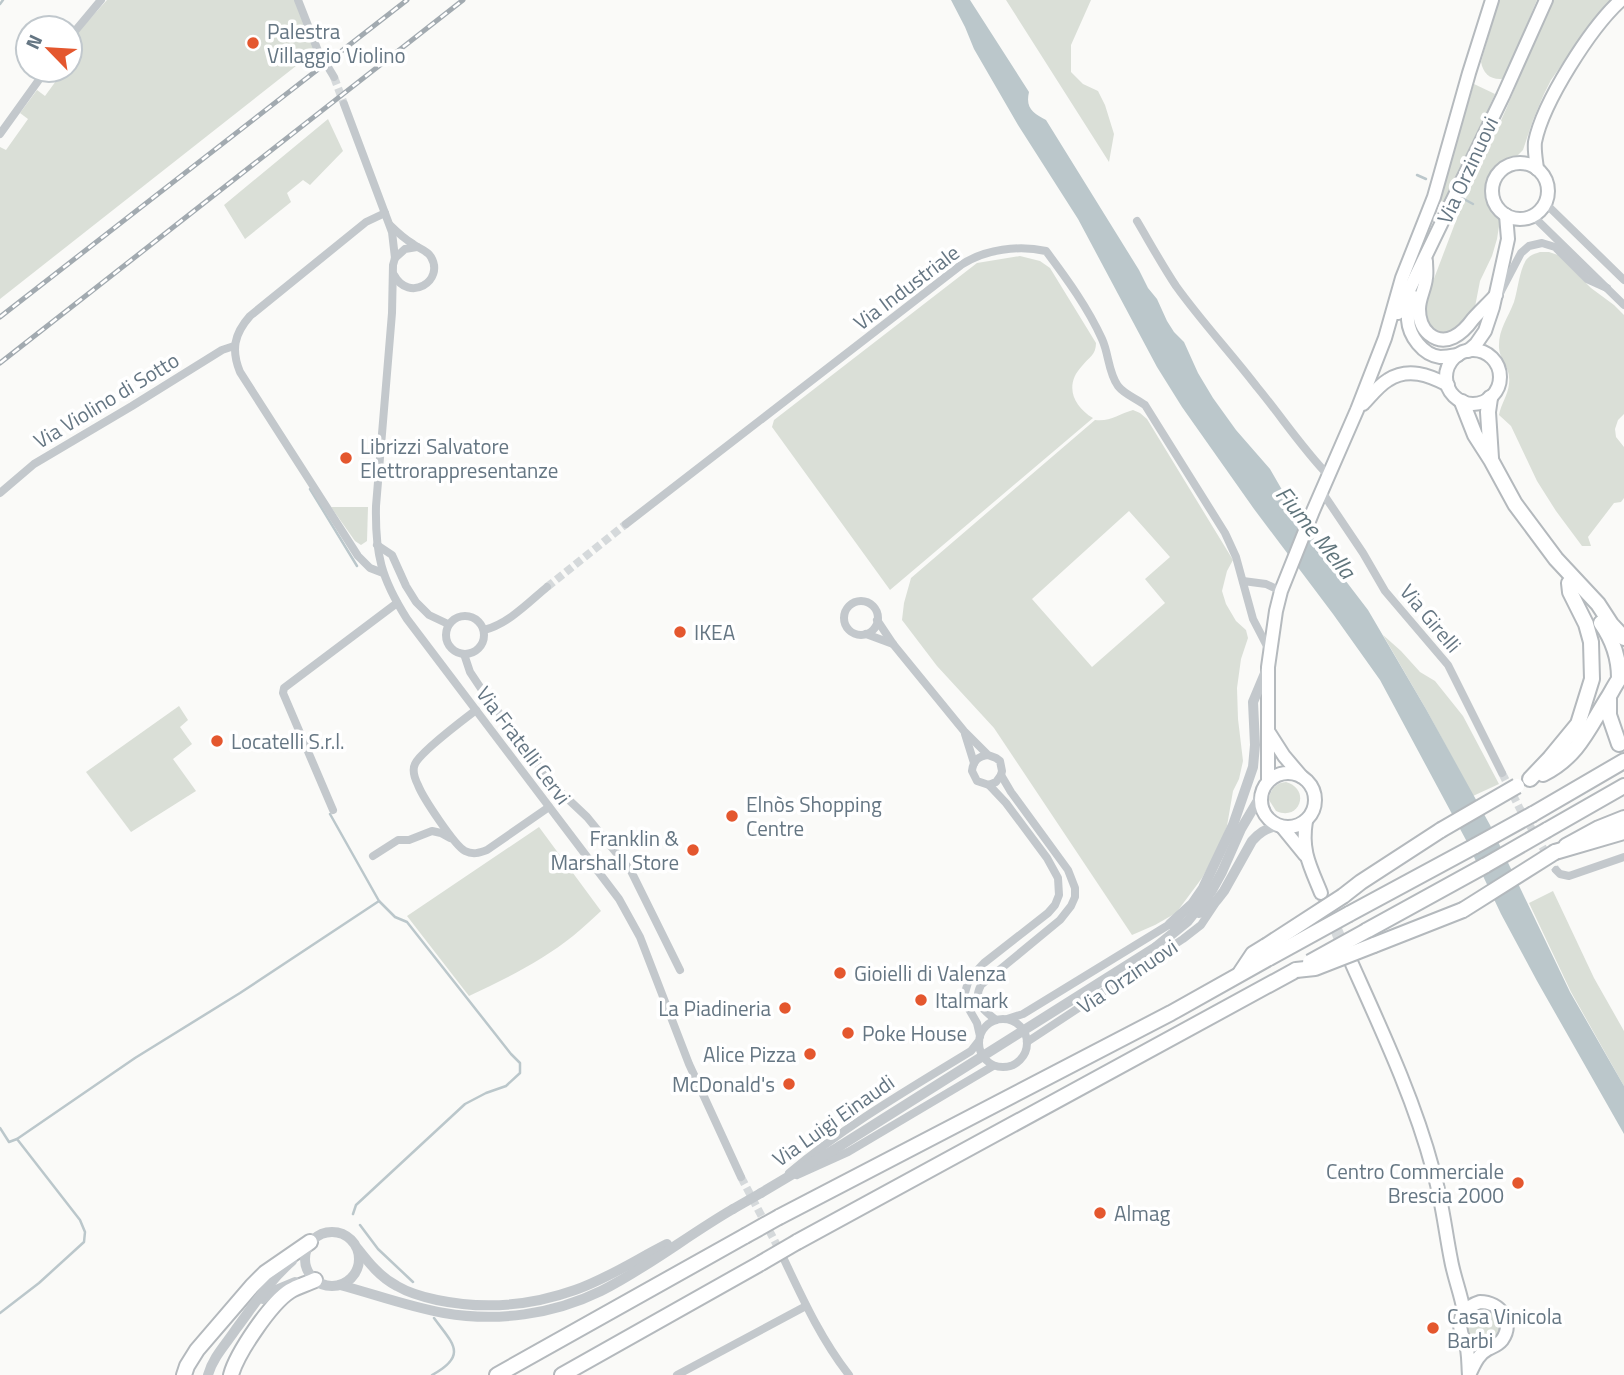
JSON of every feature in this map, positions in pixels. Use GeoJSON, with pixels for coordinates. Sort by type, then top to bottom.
{"type":"FeatureCollection","features":[{"type":"Feature","properties":{"kind":"highway"},"geometry":{"type":"LineString","coordinates":[[1490,398],[1488,412],[1491,460]]}},
{"type":"Feature","properties":{"kind":"highway"},"geometry":{"type":"LineString","coordinates":[[1462,402],[1475,435],[1515,504],[1556,559],[1598,604],[1624,638]]}},
{"type":"Feature","properties":{"kind":"highway"},"geometry":{"type":"LineString","coordinates":[[497,1375],[779,1217],[1171,1013],[1240,973],[1362,882],[1441,830],[1517,786],[1546,773],[1566,758],[1583,741],[1622,675],[1614,645],[1607,632],[1569,583],[1556,559]]}},
{"type":"Feature","properties":{"kind":"highway"},"geometry":{"type":"LineString","coordinates":[[1530,779],[1577,724],[1592,679],[1591,642],[1586,624],[1570,592],[1569,583]]}},
{"type":"Feature","properties":{"kind":"highway"},"geometry":{"type":"LineString","coordinates":[[1598,604],[1624,623]]}},
{"type":"Feature","properties":{"kind":"highway"},"geometry":{"type":"LineString","coordinates":[[1611,694],[1609,715],[1619,744]]}},
{"type":"Feature","properties":{"kind":"highway"},"geometry":{"type":"LineString","coordinates":[[1268,952],[1349,914],[1448,861],[1624,761]]}},
{"type":"Feature","properties":{"kind":"highway"},"geometry":{"type":"LineString","coordinates":[[562,1375],[797,1242],[1296,970],[1624,786]]}},
{"type":"Feature","properties":{"kind":"highway"},"geometry":{"type":"LineString","coordinates":[[1296,970],[1315,968],[1463,910],[1555,852],[1624,818]]}},
{"type":"Feature","properties":{"kind":"highway"},"geometry":{"type":"LineString","coordinates":[[1555,852],[1624,832]]}},
{"type":"Feature","properties":{"kind":"highway"},"geometry":{"type":"LineString","coordinates":[[184,1375],[197,1350],[252,1286],[265,1273],[309,1245]]}},
{"type":"Feature","properties":{"kind":"highway"},"geometry":{"type":"LineString","coordinates":[[231,1375],[239,1355],[275,1304],[289,1291],[313,1278]]}},
{"type":"Feature","properties":{"kind":"main road"},"geometry":{"type":"LineString","coordinates":[[1482,32],[1482,9],[1485,0]]}},
{"type":"Feature","properties":{"kind":"main road","name":"Via Orzinuovi"},"geometry":{"type":"LineString","coordinates":[[1268,781],[1269,651],[1281,590],[1385,338],[1402,278],[1434,197],[1492,0]]}},
{"type":"Feature","properties":{"kind":"main road","name":"Via Orzinuovi"},"geometry":{"type":"LineString","coordinates":[[1385,338],[1426,258],[1546,0]]}},
{"type":"Feature","properties":{"kind":"main road"},"geometry":{"type":"LineString","coordinates":[[1519,163],[1535,144],[1549,105],[1568,69],[1621,0]]}},
{"type":"Feature","properties":{"kind":"main road"},"geometry":{"type":"LineString","coordinates":[[1535,144],[1537,169]]}},
{"type":"Feature","properties":{"kind":"main road"},"geometry":{"type":"LineString","coordinates":[[1508,239],[1528,217],[1540,210],[1548,196],[1543,174],[1532,165],[1519,163],[1504,168],[1494,180],[1493,196],[1495,203],[1506,215],[1528,217]]}},
{"type":"Feature","properties":{"kind":"main road"},"geometry":{"type":"LineString","coordinates":[[1426,258],[1408,311],[1411,331],[1423,349],[1433,355],[1442,357],[1463,353],[1476,350],[1491,357],[1496,363],[1500,378],[1495,393],[1476,404],[1462,402],[1456,398],[1446,377],[1452,361],[1463,353],[1476,344],[1485,331],[1495,301],[1508,239],[1506,215]]}},
{"type":"Feature","properties":{"kind":"main road"},"geometry":{"type":"LineString","coordinates":[[1426,258],[1426,279],[1420,297],[1419,316],[1426,331],[1432,336],[1445,340],[1459,335],[1495,301]]}},
{"type":"Feature","properties":{"kind":"main road"},"geometry":{"type":"LineString","coordinates":[[1485,331],[1491,346],[1491,357]]}},
{"type":"Feature","properties":{"kind":"main road"},"geometry":{"type":"LineString","coordinates":[[1357,410],[1387,380],[1401,375],[1424,374],[1448,385]]}},
{"type":"Feature","properties":{"kind":"main road"},"geometry":{"type":"LineString","coordinates":[[1268,730],[1284,757],[1314,792],[1312,813],[1306,821],[1298,826],[1280,827]]}},
{"type":"Feature","properties":{"kind":"main road"},"geometry":{"type":"LineString","coordinates":[[1301,776],[1281,773],[1268,781],[1260,797],[1266,818],[1280,827],[1306,856]]}},
{"type":"Feature","properties":{"kind":"main road"},"geometry":{"type":"LineString","coordinates":[[1306,821],[1303,837],[1306,856],[1321,893]]}},
{"type":"Feature","properties":{"kind":"main road"},"geometry":{"type":"LineString","coordinates":[[1352,964],[1401,1077],[1423,1137],[1440,1196],[1464,1312]]}},
{"type":"Feature","properties":{"kind":"main road"},"geometry":{"type":"LineString","coordinates":[[1459,1288],[1480,1302],[1500,1308],[1507,1322],[1507,1329],[1500,1343],[1486,1349],[1479,1349],[1466,1342],[1461,1335],[1460,1319],[1464,1312],[1480,1302]]}},
{"type":"Feature","properties":{"kind":"main road"},"geometry":{"type":"LineString","coordinates":[[1466,1342],[1469,1375]]}},
{"type":"Feature","properties":{"kind":"main road"},"geometry":{"type":"LineString","coordinates":[[1469,1375],[1476,1359],[1486,1349]]}},
{"type":"Feature","properties":{"kind":"street"},"geometry":{"type":"LineString","coordinates":[[84,20],[101,0]]}},
{"type":"Feature","properties":{"kind":"street"},"geometry":{"type":"LineString","coordinates":[[298,0],[320,56]]}},
{"type":"Feature","properties":{"kind":"street"},"geometry":{"type":"LineString","coordinates":[[328,67],[334,77]]}},
{"type":"Feature","properties":{"kind":"street"},"geometry":{"type":"LineString","coordinates":[[0,134],[36,84]]}},
{"type":"Feature","properties":{"kind":"street"},"geometry":{"type":"LineString","coordinates":[[344,104],[385,213],[366,222],[250,316],[239,331],[234,356],[240,372],[358,555],[370,568],[383,573]]}},
{"type":"Feature","properties":{"kind":"street"},"geometry":{"type":"LineString","coordinates":[[1545,203],[1624,279]]}},
{"type":"Feature","properties":{"kind":"street","name":"Via Fratelli Cervi"},"geometry":{"type":"LineString","coordinates":[[385,213],[394,241],[395,258],[376,506],[377,545],[383,573],[397,603],[618,899],[640,937],[689,1063],[741,1178]]}},
{"type":"Feature","properties":{"kind":"street"},"geometry":{"type":"LineString","coordinates":[[1528,217],[1624,304]]}},
{"type":"Feature","properties":{"kind":"street"},"geometry":{"type":"LineString","coordinates":[[1137,221],[1165,270],[1184,296],[1236,359],[1310,457],[1328,475]]}},
{"type":"Feature","properties":{"kind":"street"},"geometry":{"type":"LineString","coordinates":[[389,224],[429,254],[434,272],[421,287],[415,288],[405,286],[397,280],[393,271]]}},
{"type":"Feature","properties":{"kind":"street"},"geometry":{"type":"LineString","coordinates":[[1495,301],[1521,253],[1535,244],[1555,247],[1587,279],[1607,288]]}},
{"type":"Feature","properties":{"kind":"street"},"geometry":{"type":"LineString","coordinates":[[395,258],[404,249],[417,247]]}},
{"type":"Feature","properties":{"kind":"street","name":"Via Industriale"},"geometry":{"type":"LineString","coordinates":[[626,524],[961,265],[972,258],[1014,248],[1031,248],[1046,251],[1070,283],[1103,340],[1109,367],[1118,386],[1145,405],[1225,533],[1236,557],[1253,619],[1269,651]]}},
{"type":"Feature","properties":{"kind":"street","name":"Via Fratelli Cervi"},"geometry":{"type":"LineString","coordinates":[[392,313],[399,292],[405,286]]}},
{"type":"Feature","properties":{"kind":"street","name":"Via Violino di Sotto"},"geometry":{"type":"LineString","coordinates":[[0,492],[34,464],[222,350],[234,346]]}},
{"type":"Feature","properties":{"kind":"street","name":"Via Girelli"},"geometry":{"type":"LineString","coordinates":[[1322,492],[1385,591],[1448,665],[1502,773]]}},
{"type":"Feature","properties":{"kind":"street"},"geometry":{"type":"LineString","coordinates":[[377,545],[392,555],[416,602],[429,615],[448,624]]}},
{"type":"Feature","properties":{"kind":"street"},"geometry":{"type":"LineString","coordinates":[[1243,581],[1266,584],[1281,590]]}},
{"type":"Feature","properties":{"kind":"street"},"geometry":{"type":"LineString","coordinates":[[484,630],[503,622],[547,587]]}},
{"type":"Feature","properties":{"kind":"street"},"geometry":{"type":"LineString","coordinates":[[893,644],[848,629],[844,619],[846,608],[855,601],[864,601],[875,608],[877,621],[893,644],[964,731],[988,755],[1000,761],[1001,775],[996,782],[989,785]]}},
{"type":"Feature","properties":{"kind":"street"},"geometry":{"type":"LineString","coordinates":[[333,810],[283,690],[286,685],[397,603]]}},
{"type":"Feature","properties":{"kind":"street"},"geometry":{"type":"LineString","coordinates":[[467,615],[477,620],[484,630],[480,647],[470,653],[457,653],[447,644],[445,638],[448,624],[456,617],[467,615]]}},
{"type":"Feature","properties":{"kind":"street"},"geometry":{"type":"LineString","coordinates":[[866,634],[874,629],[877,621]]}},
{"type":"Feature","properties":{"kind":"street"},"geometry":{"type":"LineString","coordinates":[[464,654],[470,672],[482,690],[552,784],[587,817],[631,871],[680,970]]}},
{"type":"Feature","properties":{"kind":"street"},"geometry":{"type":"LineString","coordinates":[[1170,924],[1192,904],[1203,888],[1233,825],[1253,767],[1253,702],[1268,667]]}},
{"type":"Feature","properties":{"kind":"street"},"geometry":{"type":"LineString","coordinates":[[476,710],[430,747],[414,766],[418,786],[453,839],[463,850],[478,853],[549,807]]}},
{"type":"Feature","properties":{"kind":"street"},"geometry":{"type":"LineString","coordinates":[[964,731],[974,763]]}},
{"type":"Feature","properties":{"kind":"street"},"geometry":{"type":"LineString","coordinates":[[988,755],[979,757],[974,763],[972,771],[975,778],[989,785],[1006,803],[1047,858],[1058,878],[1059,895],[1048,913],[969,979],[964,996],[966,1004],[977,1023],[982,1056],[993,1066]]}},
{"type":"Feature","properties":{"kind":"street"},"geometry":{"type":"LineString","coordinates":[[1001,775],[1068,870],[1075,888],[1075,897],[1065,915],[981,985],[977,996],[979,1003],[996,1020],[1023,1014],[1201,905]]}},
{"type":"Feature","properties":{"kind":"street"},"geometry":{"type":"LineString","coordinates":[[309,1245],[304,1261],[306,1269],[324,1285],[340,1285],[445,1313],[499,1317],[526,1315],[559,1307],[602,1290],[840,1146],[1156,947],[1188,922],[1201,905],[1222,872],[1260,797]]}},
{"type":"Feature","properties":{"kind":"street","name":"Via Orzinuovi"},"geometry":{"type":"LineString","coordinates":[[1027,1042],[1201,925],[1241,864],[1252,841],[1265,830],[1280,827]]}},
{"type":"Feature","properties":{"kind":"street"},"geometry":{"type":"LineString","coordinates":[[373,856],[398,840],[409,840],[432,831],[453,839]]}},
{"type":"Feature","properties":{"kind":"street"},"geometry":{"type":"LineString","coordinates":[[1556,870],[1569,876],[1624,857]]}},
{"type":"Feature","properties":{"kind":"street","name":"Via Orzinuovi"},"geometry":{"type":"LineString","coordinates":[[1188,922],[1217,900]]}},
{"type":"Feature","properties":{"kind":"street"},"geometry":{"type":"LineString","coordinates":[[1007,1019],[1021,1027],[1027,1042]]}},
{"type":"Feature","properties":{"kind":"street","name":"Via Luigi Einaudi"},"geometry":{"type":"LineString","coordinates":[[775,1185],[808,1156],[838,1135],[971,1051],[986,1026],[996,1020]]}},
{"type":"Feature","properties":{"kind":"street","name":"Via Luigi Einaudi"},"geometry":{"type":"LineString","coordinates":[[775,1185],[848,1152],[993,1066],[1009,1067],[1022,1058],[1027,1042]]}},
{"type":"Feature","properties":{"kind":"street"},"geometry":{"type":"LineString","coordinates":[[208,1375],[215,1356],[256,1300],[322,1233],[339,1232],[347,1236],[373,1269],[397,1287],[411,1293],[468,1305],[500,1306],[541,1300],[577,1290],[699,1229]]}},
{"type":"Feature","properties":{"kind":"street"},"geometry":{"type":"LineString","coordinates":[[340,1285],[354,1275],[358,1267],[358,1249]]}},
{"type":"Feature","properties":{"kind":"street"},"geometry":{"type":"LineString","coordinates":[[781,1253],[806,1306],[849,1375]]}},
{"type":"Feature","properties":{"kind":"street"},"geometry":{"type":"LineString","coordinates":[[251,1308],[271,1292],[313,1278]]}},
{"type":"Feature","properties":{"kind":"street"},"geometry":{"type":"LineString","coordinates":[[677,1375],[806,1306]]}},
{"type":"Feature","properties":{"kind":"shaded area"},"geometry":{"type":"Polygon","coordinates":[[[107,0],[295,0],[315,51],[0,299],[0,147],[6,150],[28,119],[20,113],[37,90],[45,96],[54,84],[84,84],[84,25],[107,0]]]}},
{"type":"Feature","properties":{"kind":"shaded area"},"geometry":{"type":"Polygon","coordinates":[[[951,0],[970,0],[1029,92],[1029,106],[1034,113],[1046,120],[1157,299],[1167,321],[1184,342],[1213,398],[1270,469],[1300,521],[1368,610],[1490,825],[1570,992],[1624,1086],[1624,1134],[1537,981],[1466,840],[1380,680],[1182,407],[1157,367],[1078,219],[1018,125],[974,49],[951,0]]]}},
{"type":"Feature","properties":{"kind":"shaded area"},"geometry":{"type":"Polygon","coordinates":[[[1006,0],[1091,0],[1071,45],[1071,72],[1083,84],[1098,91],[1105,105],[1114,134],[1109,162],[1006,0]]]}},
{"type":"Feature","properties":{"kind":"shaded area"},"geometry":{"type":"Polygon","coordinates":[[[1499,0],[1537,0],[1502,79],[1488,75],[1481,62],[1499,0]]]}},
{"type":"Feature","properties":{"kind":"shaded area"},"geometry":{"type":"Polygon","coordinates":[[[1552,0],[1612,0],[1594,19],[1551,80],[1523,150],[1500,168],[1489,182],[1488,199],[1500,220],[1492,256],[1480,281],[1474,312],[1450,337],[1432,332],[1425,316],[1427,297],[1457,218],[1552,0]]]}},
{"type":"Feature","properties":{"kind":"shaded area"},"geometry":{"type":"Polygon","coordinates":[[[1474,84],[1495,94],[1443,202],[1439,197],[1474,84]]]}},
{"type":"Feature","properties":{"kind":"shaded area"},"geometry":{"type":"Polygon","coordinates":[[[328,119],[343,151],[310,185],[303,180],[287,193],[291,202],[245,239],[224,205],[328,119]]]}},
{"type":"Feature","properties":{"kind":"shaded area"},"geometry":{"type":"Polygon","coordinates":[[[1540,252],[1558,255],[1591,288],[1624,315],[1624,414],[1615,429],[1616,437],[1624,447],[1624,498],[1621,502],[1614,503],[1588,537],[1591,546],[1582,546],[1556,511],[1537,481],[1511,426],[1499,415],[1509,384],[1507,368],[1499,348],[1500,335],[1514,302],[1526,260],[1540,252]]]}},
{"type":"Feature","properties":{"kind":"shaded area"},"geometry":{"type":"Polygon","coordinates":[[[1020,256],[1040,261],[1050,268],[1096,343],[1093,353],[1076,373],[1072,388],[1080,407],[1093,418],[890,590],[772,427],[774,420],[977,263],[1020,256]]]}},
{"type":"Feature","properties":{"kind":"shaded area"},"geometry":{"type":"Polygon","coordinates":[[[1133,410],[1147,419],[1233,560],[1222,591],[1226,604],[1236,621],[1246,630],[1248,638],[1241,659],[1237,688],[1243,761],[1233,791],[1227,826],[1202,878],[1176,913],[1132,935],[994,728],[937,666],[902,620],[911,578],[1095,420],[1110,419],[1133,410]],[[1129,511],[1032,599],[1092,667],[1165,603],[1145,579],[1170,557],[1129,511]]]}},
{"type":"Feature","properties":{"kind":"shaded area"},"geometry":{"type":"Polygon","coordinates":[[[331,507],[368,507],[367,541],[361,545],[355,541],[331,507]]]}},
{"type":"Feature","properties":{"kind":"shaded area"},"geometry":{"type":"Polygon","coordinates":[[[1383,635],[1420,672],[1435,681],[1463,716],[1499,784],[1473,796],[1383,635]]]}},
{"type":"Feature","properties":{"kind":"shaded area"},"geometry":{"type":"Polygon","coordinates":[[[179,706],[188,720],[180,727],[192,744],[173,759],[196,791],[131,832],[86,772],[179,706]]]}},
{"type":"Feature","properties":{"kind":"shaded area"},"geometry":{"type":"Polygon","coordinates":[[[1286,782],[1294,786],[1300,797],[1296,809],[1284,813],[1276,811],[1269,800],[1274,788],[1286,782]]]}},
{"type":"Feature","properties":{"kind":"shaded area"},"geometry":{"type":"Polygon","coordinates":[[[539,827],[601,911],[549,954],[469,996],[407,916],[539,827]]]}},
{"type":"Feature","properties":{"kind":"shaded area"},"geometry":{"type":"Polygon","coordinates":[[[1553,891],[1594,978],[1624,1031],[1624,1086],[1571,992],[1529,903],[1553,891]]]}},
{"type":"Feature","properties":{"kind":"shaded area"},"geometry":{"type":"Polygon","coordinates":[[[1483,1308],[1495,1313],[1500,1325],[1495,1337],[1483,1342],[1471,1337],[1466,1325],[1471,1313],[1483,1308]]]}},
{"type":"Feature","properties":{"kind":"waterway"},"geometry":{"type":"LineString","coordinates":[[0,4],[3,0]]}},
{"type":"Feature","properties":{"kind":"waterway"},"geometry":{"type":"LineString","coordinates":[[1417,175],[1426,179]]}},
{"type":"Feature","properties":{"kind":"waterway"},"geometry":{"type":"LineString","coordinates":[[1462,198],[1473,204]]}},
{"type":"Feature","properties":{"kind":"waterway"},"geometry":{"type":"LineString","coordinates":[[310,489],[357,566]]}},
{"type":"Feature","properties":{"kind":"waterway"},"geometry":{"type":"LineString","coordinates":[[330,814],[379,901],[395,917],[407,922],[520,1063],[520,1073],[506,1086],[465,1104],[356,1205],[353,1214]]}},
{"type":"Feature","properties":{"kind":"waterway"},"geometry":{"type":"LineString","coordinates":[[0,1313],[39,1283],[84,1242],[85,1232],[80,1220],[17,1139],[135,1058],[240,993],[379,901]]}},
{"type":"Feature","properties":{"kind":"waterway"},"geometry":{"type":"LineString","coordinates":[[0,1128],[9,1142],[17,1139]]}},
{"type":"Feature","properties":{"kind":"waterway"},"geometry":{"type":"LineString","coordinates":[[360,1225],[378,1249],[413,1282]]}},
{"type":"Feature","properties":{"kind":"waterway"},"geometry":{"type":"LineString","coordinates":[[432,1375],[443,1368],[454,1355],[451,1342],[434,1318]]}},
{"type":"Feature","properties":{"kind":"tunnel"},"geometry":{"type":"LineString","coordinates":[[334,77],[344,104]]}},
{"type":"Feature","properties":{"kind":"tunnel"},"geometry":{"type":"LineString","coordinates":[[547,587],[626,524]]}},
{"type":"Feature","properties":{"kind":"tunnel"},"geometry":{"type":"LineString","coordinates":[[1502,773],[1556,870]]}},
{"type":"Feature","properties":{"kind":"tunnel"},"geometry":{"type":"LineString","coordinates":[[1321,893],[1345,951]]}},
{"type":"Feature","properties":{"kind":"tunnel"},"geometry":{"type":"LineString","coordinates":[[741,1177],[781,1253]]}},
{"type":"Feature","properties":{"kind":"railway"},"geometry":{"type":"LineString","coordinates":[[0,317],[407,0]]}},
{"type":"Feature","properties":{"kind":"railway"},"geometry":{"type":"LineString","coordinates":[[0,363],[463,0]]}},
{"type":"Feature","properties":{"kind":"place","name":"Palestra Villaggio Violino"},"geometry":{"type":"Point","coordinates":[253,43]}},
{"type":"Feature","properties":{"kind":"place","name":"Librizzi Salvatore Elettrorappresentanze"},"geometry":{"type":"Point","coordinates":[346,458]}},
{"type":"Feature","properties":{"kind":"place","name":"IKEA"},"geometry":{"type":"Point","coordinates":[680,632]}},
{"type":"Feature","properties":{"kind":"place","name":"Locatelli S.r.l."},"geometry":{"type":"Point","coordinates":[217,741]}},
{"type":"Feature","properties":{"kind":"place","name":"Elnòs Shopping Centre"},"geometry":{"type":"Point","coordinates":[732,816]}},
{"type":"Feature","properties":{"kind":"place","name":"Franklin & Marshall Store"},"geometry":{"type":"Point","coordinates":[693,850]}},
{"type":"Feature","properties":{"kind":"place","name":"Gioielli di Valenza"},"geometry":{"type":"Point","coordinates":[840,973]}},
{"type":"Feature","properties":{"kind":"place","name":"Italmark"},"geometry":{"type":"Point","coordinates":[921,1000]}},
{"type":"Feature","properties":{"kind":"place","name":"La Piadineria"},"geometry":{"type":"Point","coordinates":[785,1008]}},
{"type":"Feature","properties":{"kind":"place","name":"Poke House"},"geometry":{"type":"Point","coordinates":[848,1033]}},
{"type":"Feature","properties":{"kind":"place","name":"Alice Pizza"},"geometry":{"type":"Point","coordinates":[810,1054]}},
{"type":"Feature","properties":{"kind":"place","name":"McDonald's"},"geometry":{"type":"Point","coordinates":[789,1084]}},
{"type":"Feature","properties":{"kind":"place","name":"Centro Commerciale Brescia 2000"},"geometry":{"type":"Point","coordinates":[1518,1183]}},
{"type":"Feature","properties":{"kind":"place","name":"Almag"},"geometry":{"type":"Point","coordinates":[1100,1213]}},
{"type":"Feature","properties":{"kind":"place","name":"Casa Vinicola Barbi"},"geometry":{"type":"Point","coordinates":[1433,1328]}},
{"type":"Feature","properties":{"kind":"water label","name":"Fiume Mella"},"geometry":{"type":"Point","coordinates":[1316,532]}}]}
